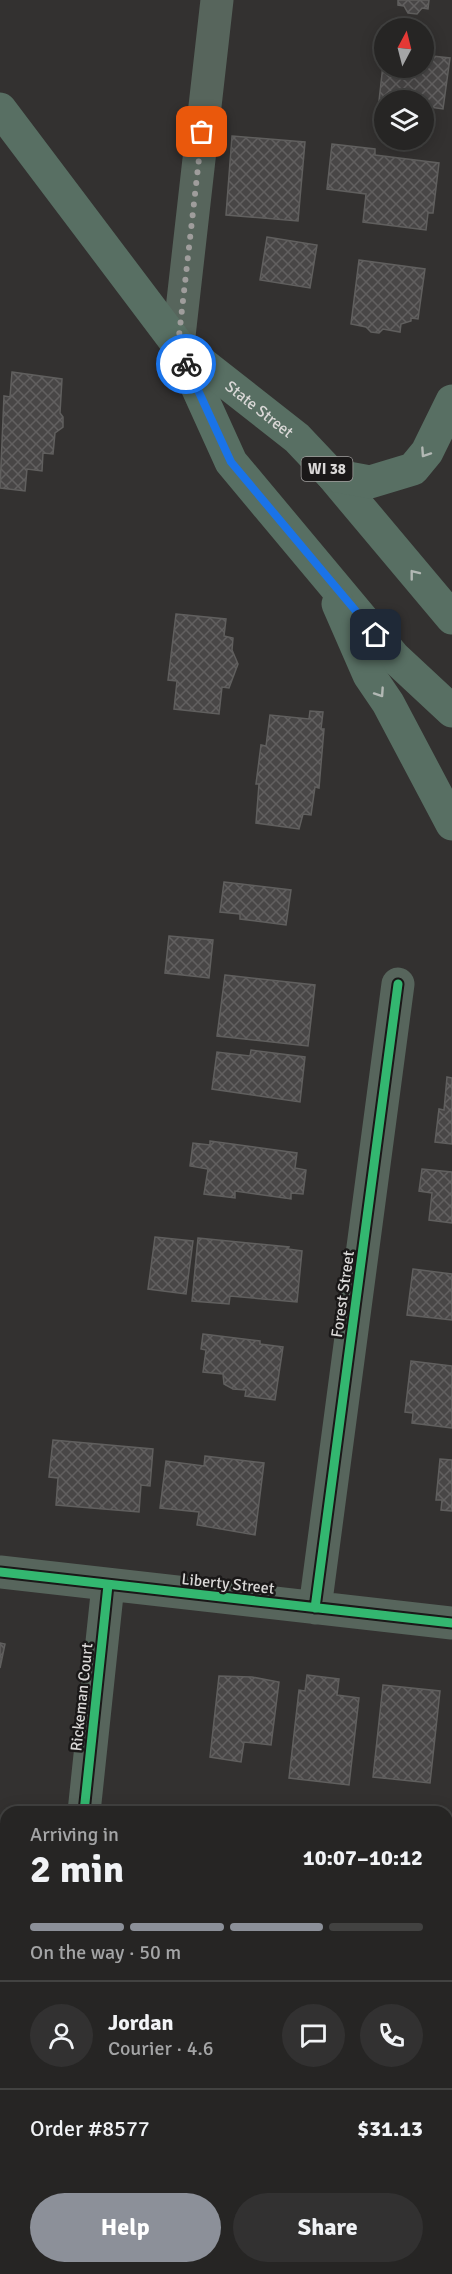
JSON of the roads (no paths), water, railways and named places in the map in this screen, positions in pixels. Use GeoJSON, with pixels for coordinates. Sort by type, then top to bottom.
{"type":"FeatureCollection","features":[{"type":"Feature","properties":{"kind":"main road","name":"State Street"},"geometry":{"type":"LineString","coordinates":[[0,109],[178,345],[231,462],[394,657],[452,711]]}},
{"type":"Feature","properties":{"kind":"main road","name":"State Street"},"geometry":{"type":"LineString","coordinates":[[178,345],[297,438],[332,475],[452,618]]}},
{"type":"Feature","properties":{"kind":"main road"},"geometry":{"type":"LineString","coordinates":[[332,475],[370,482],[413,469],[427,452],[452,401]]}},
{"type":"Feature","properties":{"kind":"main road"},"geometry":{"type":"LineString","coordinates":[[330,583],[349,634],[369,675],[388,703],[452,824]]}},
{"type":"Feature","properties":{"kind":"street"},"geometry":{"type":"LineString","coordinates":[[178,345],[217,0]]}},
{"type":"Feature","properties":{"kind":"street","name":"Forest Street"},"geometry":{"type":"LineString","coordinates":[[315,1608],[398,984]]}},
{"type":"Feature","properties":{"kind":"street","name":"Liberty Street"},"geometry":{"type":"LineString","coordinates":[[0,1572],[452,1623]]}},
{"type":"Feature","properties":{"kind":"street","name":"Rickeman Court"},"geometry":{"type":"LineString","coordinates":[[85,1806],[108,1585]]}}]}
